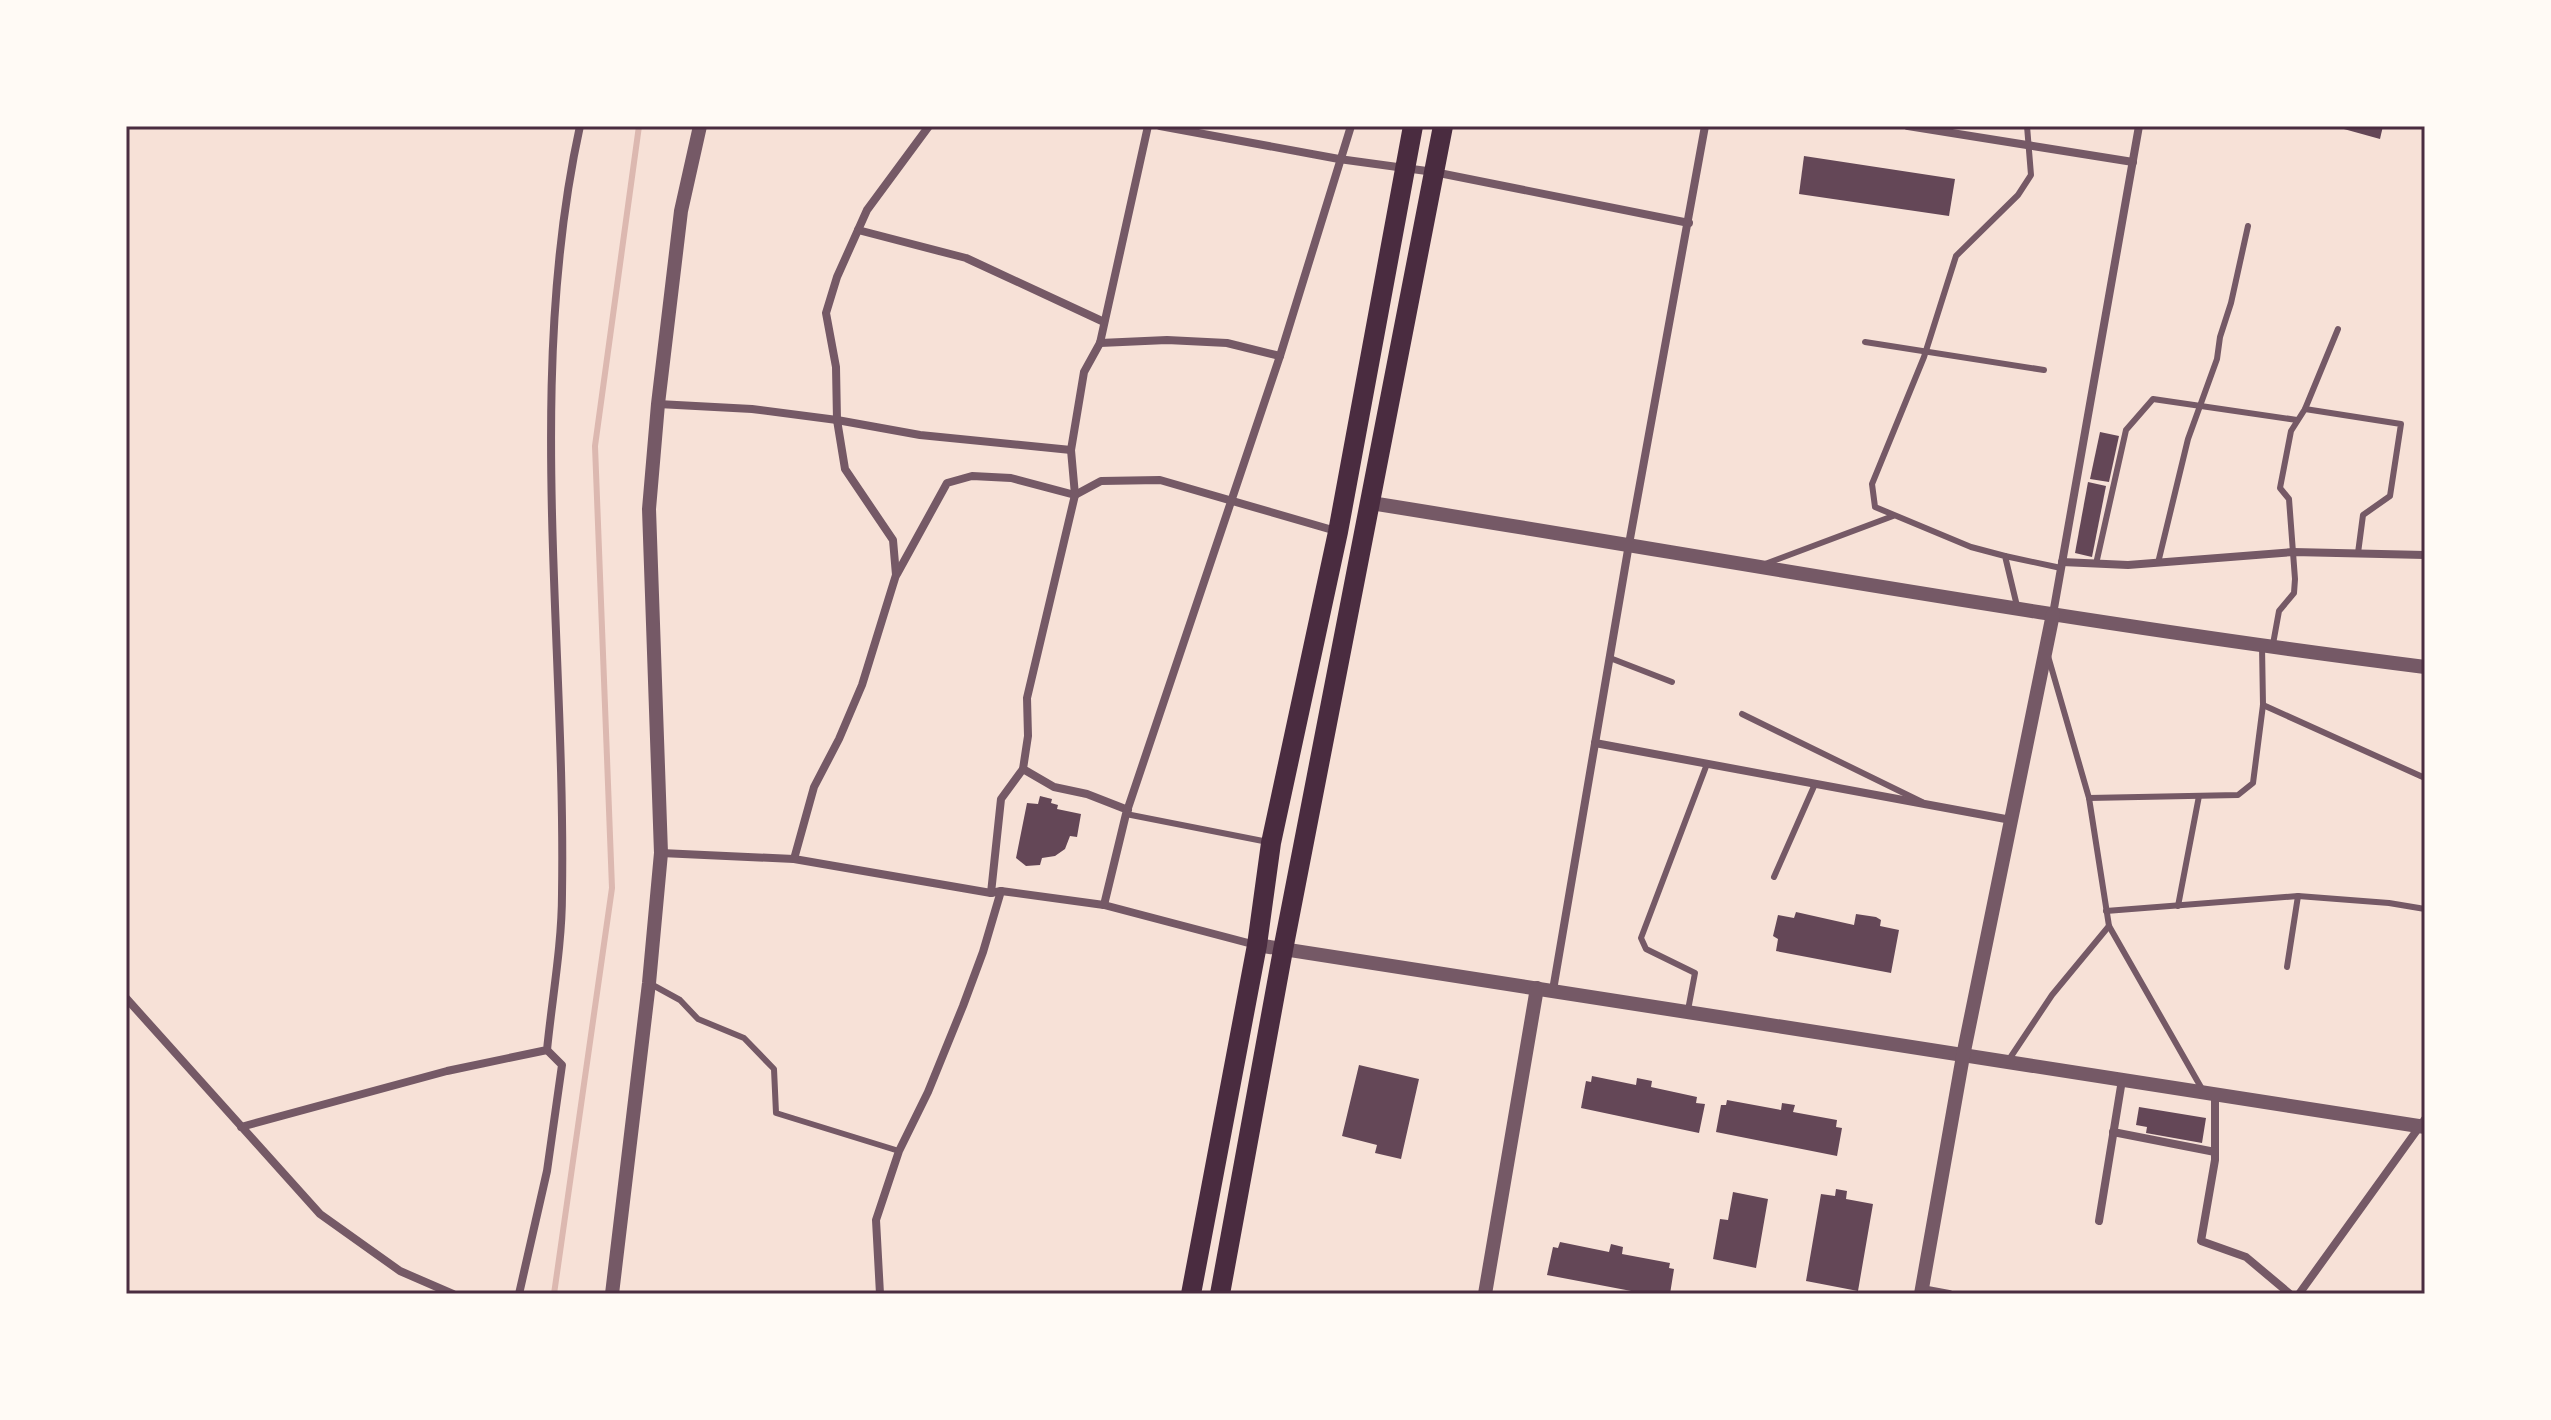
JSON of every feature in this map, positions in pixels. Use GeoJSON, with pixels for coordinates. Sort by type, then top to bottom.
{"type":"FeatureCollection","features":[{"type":"Feature","properties":{"kind":"main road"},"geometry":{"type":"LineString","coordinates":[[1191,1294],[1257,945],[1271,843],[1338,532],[1413,126]]}},
{"type":"Feature","properties":{"kind":"main road"},"geometry":{"type":"LineString","coordinates":[[1220,1294],[1283,950],[1443,126]]}},
{"type":"Feature","properties":{"kind":"street"},"geometry":{"type":"LineString","coordinates":[[547,1050],[562,896],[550,369],[570,173],[580,126]]}},
{"type":"Feature","properties":{"kind":"street"},"geometry":{"type":"LineString","coordinates":[[612,1294],[649,983],[661,853],[649,509],[681,211],[700,126]]}},
{"type":"Feature","properties":{"kind":"street"},"geometry":{"type":"LineString","coordinates":[[896,575],[893,540],[845,469],[837,420],[836,367],[826,313],[837,277],[867,210],[929,126]]}},
{"type":"Feature","properties":{"kind":"street"},"geometry":{"type":"LineString","coordinates":[[880,1294],[876,1220],[899,1151],[928,1092],[983,952],[996,892],[1001,799],[1023,769],[1028,736],[1027,698],[1075,495],[1071,450],[1084,372],[1100,343],[1148,126]]}},
{"type":"Feature","properties":{"kind":"street"},"geometry":{"type":"LineString","coordinates":[[1160,126],[1339,159],[1434,172],[1689,223]]}},
{"type":"Feature","properties":{"kind":"street"},"geometry":{"type":"LineString","coordinates":[[1104,905],[1127,812],[1280,356],[1351,126]]}},
{"type":"Feature","properties":{"kind":"street"},"geometry":{"type":"LineString","coordinates":[[1553,990],[1629,544],[1705,126]]}},
{"type":"Feature","properties":{"kind":"street"},"geometry":{"type":"LineString","coordinates":[[1908,126],[2133,162]]}},
{"type":"Feature","properties":{"kind":"street"},"geometry":{"type":"LineString","coordinates":[[1949,1294],[1922,1291],[1963,1056],[2053,614],[2139,126]]}},
{"type":"Feature","properties":{"kind":"street"},"geometry":{"type":"LineString","coordinates":[[858,230],[966,258],[1104,322]]}},
{"type":"Feature","properties":{"kind":"street"},"geometry":{"type":"LineString","coordinates":[[1100,343],[1167,340],[1227,343],[1280,356]]}},
{"type":"Feature","properties":{"kind":"street"},"geometry":{"type":"LineString","coordinates":[[658,404],[752,409],[920,435],[1071,450]]}},
{"type":"Feature","properties":{"kind":"street"},"geometry":{"type":"LineString","coordinates":[[794,859],[814,787],[862,685],[896,575],[947,483],[972,476],[1011,478],[1075,495],[1101,481],[1160,480],[1338,532]]}},
{"type":"Feature","properties":{"kind":"street"},"geometry":{"type":"LineString","coordinates":[[1371,503],[2053,614],[2425,667]]}},
{"type":"Feature","properties":{"kind":"street"},"geometry":{"type":"LineString","coordinates":[[2061,565],[2128,565],[2293,552],[2425,555]]}},
{"type":"Feature","properties":{"kind":"street"},"geometry":{"type":"LineString","coordinates":[[1595,743],[2011,820]]}},
{"type":"Feature","properties":{"kind":"street"},"geometry":{"type":"LineString","coordinates":[[1023,769],[1054,787],[1087,794],[1127,812]]}},
{"type":"Feature","properties":{"kind":"street"},"geometry":{"type":"LineString","coordinates":[[661,853],[794,859],[996,892],[1104,905],[1283,950],[1688,1010],[2210,1095],[2424,1124],[2299,1294]]}},
{"type":"Feature","properties":{"kind":"street"},"geometry":{"type":"LineString","coordinates":[[1485,1294],[1537,988]]}},
{"type":"Feature","properties":{"kind":"street"},"geometry":{"type":"LineString","coordinates":[[126,998],[320,1214],[400,1271],[453,1294]]}},
{"type":"Feature","properties":{"kind":"street"},"geometry":{"type":"LineString","coordinates":[[241,1127],[447,1071],[547,1050]]}},
{"type":"Feature","properties":{"kind":"street"},"geometry":{"type":"LineString","coordinates":[[519,1294],[547,1171],[562,1065],[547,1050]]}},
{"type":"Feature","properties":{"kind":"street"},"geometry":{"type":"LineString","coordinates":[[2099,1221],[2122,1080]]}},
{"type":"Feature","properties":{"kind":"street"},"geometry":{"type":"LineString","coordinates":[[2210,1095],[2215,1152],[2201,1241],[2246,1257],[2290,1294]]}},
{"type":"Feature","properties":{"kind":"street"},"geometry":{"type":"LineString","coordinates":[[2113,1132],[2215,1152]]}},
{"type":"Feature","properties":{"kind":"lane"},"geometry":{"type":"LineString","coordinates":[[2027,126],[2031,175],[2018,195],[1956,256],[1925,352],[1872,484],[1875,507],[1893,516],[1971,547],[2061,565]]}},
{"type":"Feature","properties":{"kind":"lane"},"geometry":{"type":"LineString","coordinates":[[2158,563],[2188,439],[2217,359],[2248,226]]}},
{"type":"Feature","properties":{"kind":"lane"},"geometry":{"type":"LineString","coordinates":[[2089,798],[2238,795],[2253,783],[2268,646],[2279,611],[2294,593],[2289,499],[2280,488],[2291,431],[2305,409],[2338,329]]}},
{"type":"Feature","properties":{"kind":"lane"},"geometry":{"type":"LineString","coordinates":[[1865,342],[2044,370]]}},
{"type":"Feature","properties":{"kind":"lane"},"geometry":{"type":"LineString","coordinates":[[2096,564],[2126,430],[2153,399],[2297,420]]}},
{"type":"Feature","properties":{"kind":"lane"},"geometry":{"type":"LineString","coordinates":[[2305,409],[2401,424],[2390,496],[2363,515],[2358,553]]}},
{"type":"Feature","properties":{"kind":"lane"},"geometry":{"type":"LineString","coordinates":[[1760,566],[1893,516]]}},
{"type":"Feature","properties":{"kind":"lane"},"geometry":{"type":"LineString","coordinates":[[2005,556],[2018,608]]}},
{"type":"Feature","properties":{"kind":"lane"},"geometry":{"type":"LineString","coordinates":[[2046,649],[2089,798],[2109,926],[2210,1095]]}},
{"type":"Feature","properties":{"kind":"lane"},"geometry":{"type":"LineString","coordinates":[[1610,658],[1672,682]]}},
{"type":"Feature","properties":{"kind":"lane"},"geometry":{"type":"LineString","coordinates":[[2263,705],[2425,778]]}},
{"type":"Feature","properties":{"kind":"lane"},"geometry":{"type":"LineString","coordinates":[[1742,714],[1928,805]]}},
{"type":"Feature","properties":{"kind":"lane"},"geometry":{"type":"LineString","coordinates":[[1688,1010],[1695,973],[1646,949],[1641,938],[1707,764]]}},
{"type":"Feature","properties":{"kind":"lane"},"geometry":{"type":"LineString","coordinates":[[1774,877],[1815,784]]}},
{"type":"Feature","properties":{"kind":"lane"},"geometry":{"type":"LineString","coordinates":[[2178,906],[2199,796]]}},
{"type":"Feature","properties":{"kind":"lane"},"geometry":{"type":"LineString","coordinates":[[1127,812],[1271,843]]}},
{"type":"Feature","properties":{"kind":"lane"},"geometry":{"type":"LineString","coordinates":[[2106,911],[2298,896],[2425,909]]}},
{"type":"Feature","properties":{"kind":"lane"},"geometry":{"type":"LineString","coordinates":[[2287,967],[2298,896]]}},
{"type":"Feature","properties":{"kind":"lane"},"geometry":{"type":"LineString","coordinates":[[2007,1062],[2052,995],[2109,926]]}},
{"type":"Feature","properties":{"kind":"lane"},"geometry":{"type":"LineString","coordinates":[[649,983],[680,1000],[698,1019],[744,1038],[774,1069],[776,1113],[899,1151]]}},
{"type":"Feature","properties":{"kind":"building"},"geometry":{"type":"Polygon","coordinates":[[[2333,126],[2383,126],[2380,139],[2333,126]]]}},
{"type":"Feature","properties":{"kind":"building"},"geometry":{"type":"Polygon","coordinates":[[[1804,156],[1955,179],[1949,216],[1799,194],[1804,156]]]}},
{"type":"Feature","properties":{"kind":"building"},"geometry":{"type":"Polygon","coordinates":[[[2100,432],[2119,436],[2109,482],[2090,479],[2100,432]]]}},
{"type":"Feature","properties":{"kind":"building"},"geometry":{"type":"Polygon","coordinates":[[[2088,482],[2106,486],[2092,557],[2075,553],[2088,482]]]}},
{"type":"Feature","properties":{"kind":"building"},"geometry":{"type":"Polygon","coordinates":[[[1040,796],[1052,799],[1051,803],[1058,805],[1057,809],[1081,814],[1077,837],[1070,836],[1065,849],[1055,856],[1042,858],[1040,865],[1026,866],[1016,858],[1027,803],[1038,804],[1040,796]]]}},
{"type":"Feature","properties":{"kind":"building"},"geometry":{"type":"Polygon","coordinates":[[[1796,912],[1854,925],[1856,914],[1876,917],[1881,920],[1880,926],[1899,930],[1891,973],[1776,951],[1778,939],[1773,936],[1778,915],[1794,918],[1796,912]]]}},
{"type":"Feature","properties":{"kind":"building"},"geometry":{"type":"Polygon","coordinates":[[[1359,1065],[1419,1079],[1401,1159],[1375,1153],[1377,1145],[1342,1136],[1359,1065]]]}},
{"type":"Feature","properties":{"kind":"building"},"geometry":{"type":"Polygon","coordinates":[[[1592,1076],[1636,1085],[1637,1078],[1652,1081],[1651,1087],[1697,1097],[1696,1103],[1705,1104],[1699,1133],[1581,1108],[1586,1081],[1591,1082],[1592,1076]]]}},
{"type":"Feature","properties":{"kind":"building"},"geometry":{"type":"Polygon","coordinates":[[[1727,1100],[1781,1110],[1782,1103],[1795,1105],[1793,1112],[1837,1120],[1836,1127],[1842,1128],[1837,1156],[1716,1132],[1721,1105],[1726,1105],[1727,1100]]]}},
{"type":"Feature","properties":{"kind":"building"},"geometry":{"type":"Polygon","coordinates":[[[2139,1107],[2206,1118],[2202,1143],[2146,1133],[2147,1127],[2136,1125],[2139,1107]]]}},
{"type":"Feature","properties":{"kind":"building"},"geometry":{"type":"Polygon","coordinates":[[[1836,1189],[1847,1191],[1846,1199],[1873,1204],[1858,1291],[1806,1281],[1821,1194],[1835,1196],[1836,1189]]]}},
{"type":"Feature","properties":{"kind":"building"},"geometry":{"type":"Polygon","coordinates":[[[1733,1192],[1768,1199],[1756,1268],[1713,1259],[1720,1219],[1728,1220],[1733,1192]]]}},
{"type":"Feature","properties":{"kind":"building"},"geometry":{"type":"Polygon","coordinates":[[[1560,1242],[1609,1252],[1611,1244],[1623,1247],[1622,1254],[1670,1263],[1669,1268],[1674,1269],[1670,1294],[1647,1294],[1547,1275],[1553,1247],[1558,1248],[1560,1242]]]}},
{"type":"Feature","properties":{"kind":"waterway"},"geometry":{"type":"LineString","coordinates":[[554,1294],[612,888],[595,446],[639,126]]}}]}
